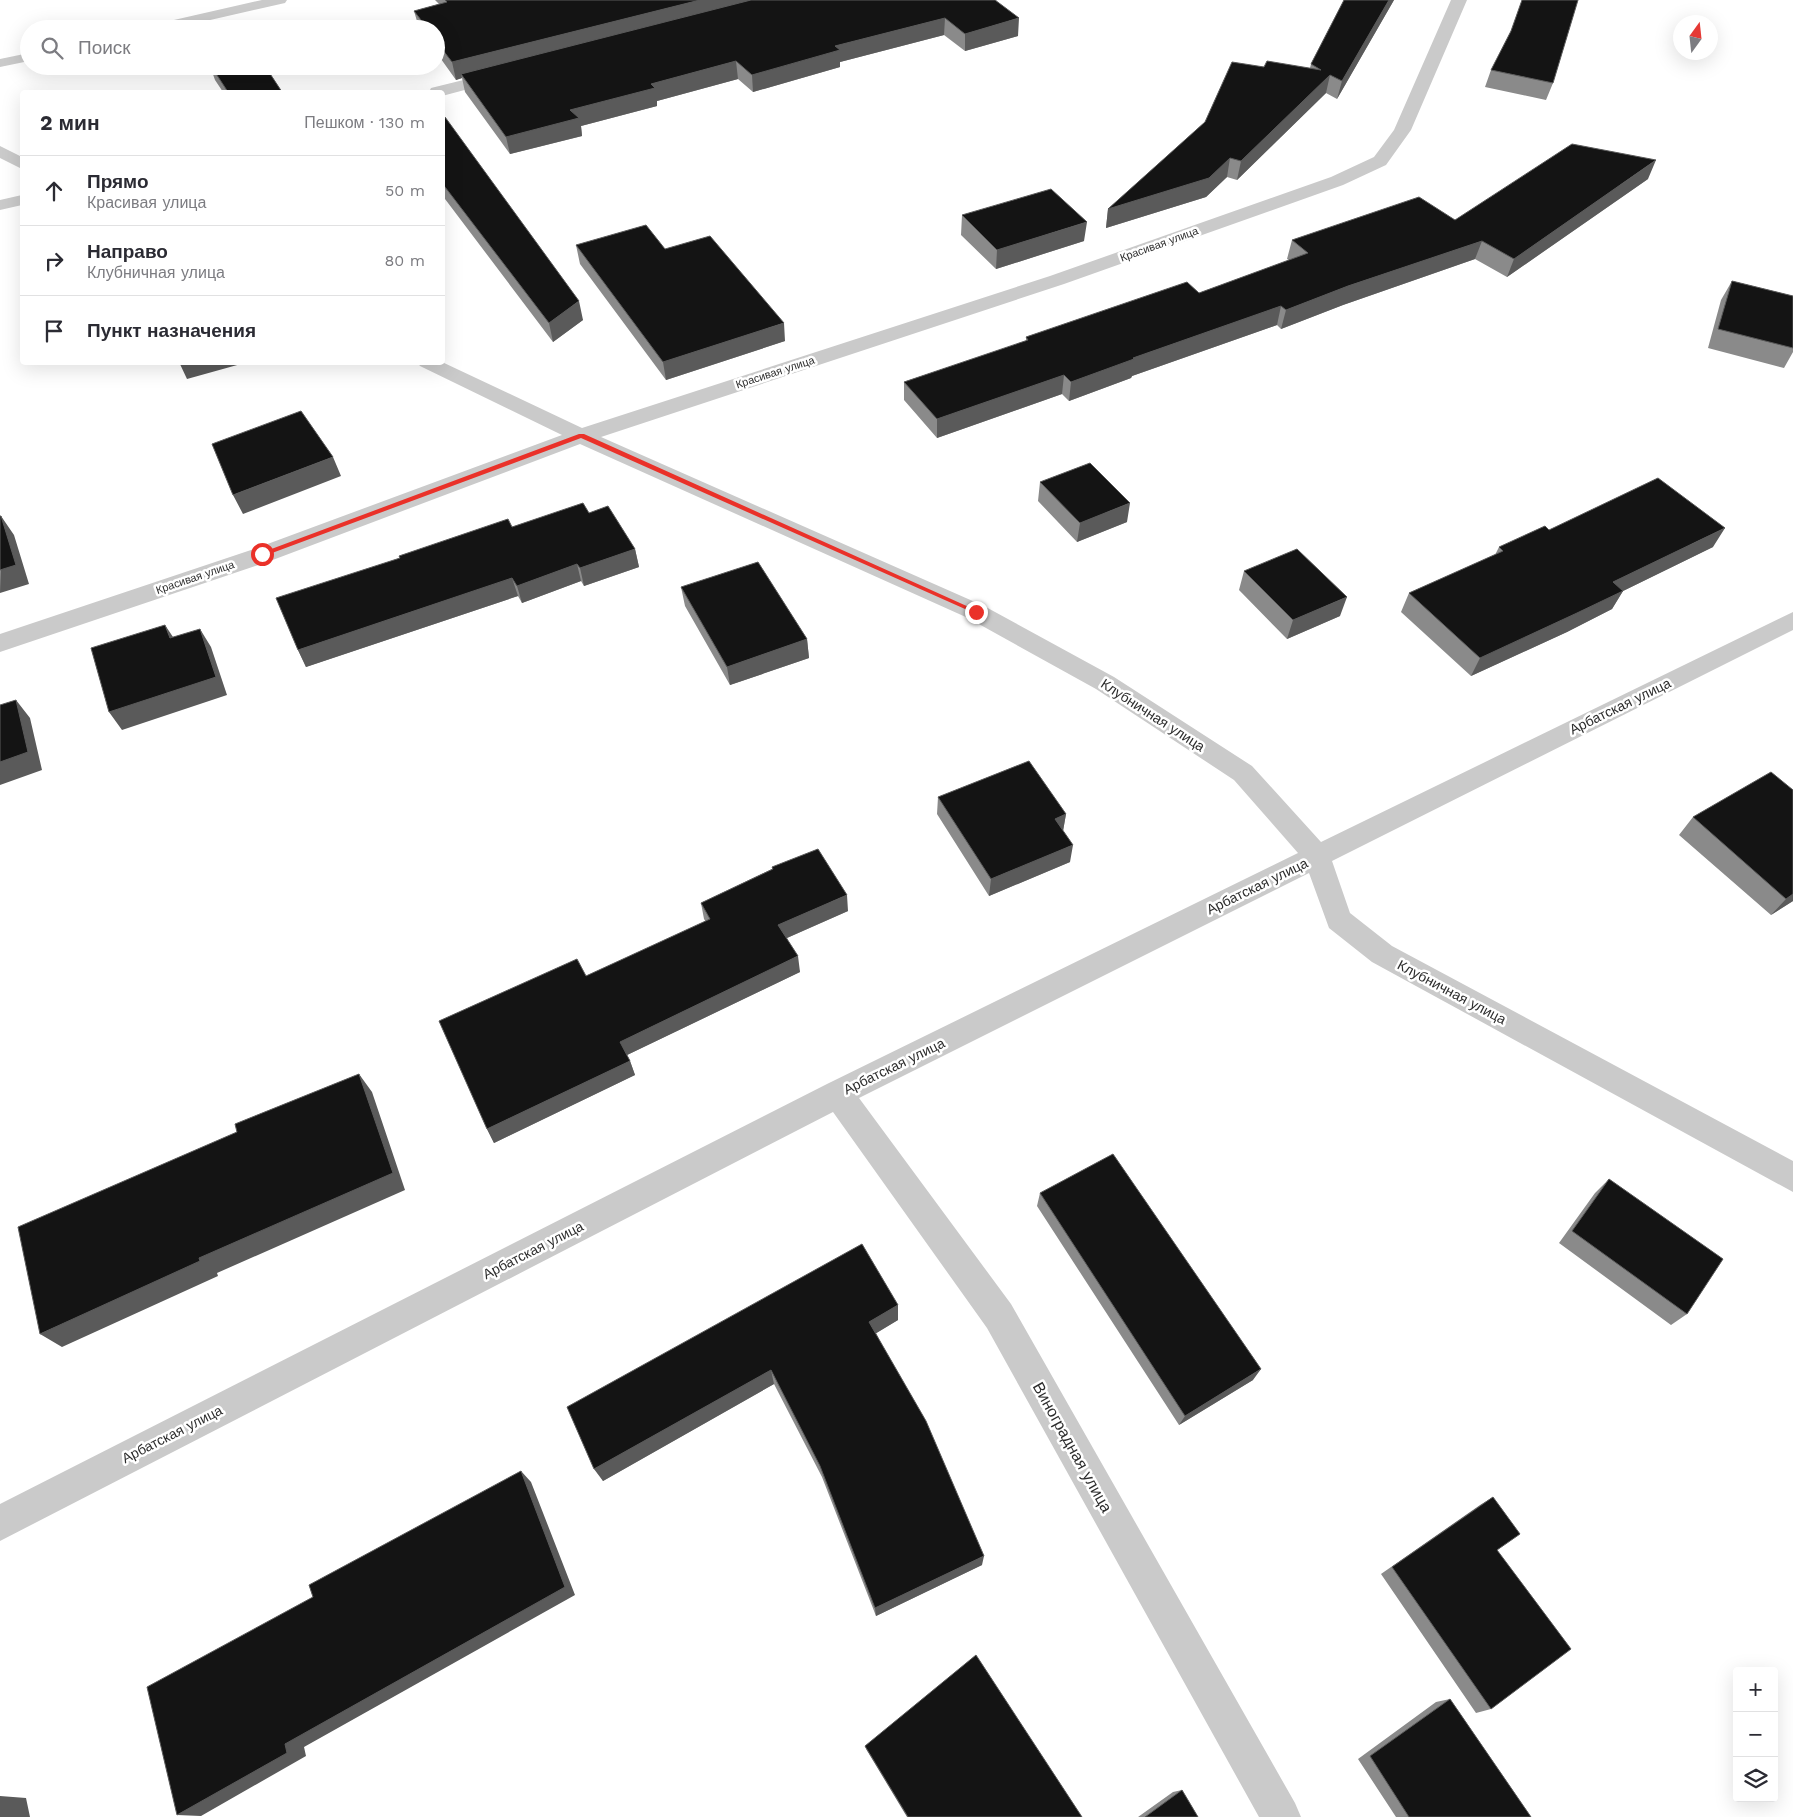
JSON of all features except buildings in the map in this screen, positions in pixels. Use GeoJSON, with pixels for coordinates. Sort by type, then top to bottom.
{"type":"FeatureCollection","features":[{"type":"Feature","properties":{"kind":"street","name":"Красивая улица"},"geometry":{"type":"LineString","coordinates":[[0,643],[262,554],[582,436],[1058,280],[1337,181],[1380,160],[1402,130],[1459,0]]}},
{"type":"Feature","properties":{"kind":"street"},"geometry":{"type":"LineString","coordinates":[[445,90],[514,72]]}},
{"type":"Feature","properties":{"kind":"street"},"geometry":{"type":"LineString","coordinates":[[0,151],[20,163]]}},
{"type":"Feature","properties":{"kind":"street"},"geometry":{"type":"LineString","coordinates":[[0,206],[20,201]]}},
{"type":"Feature","properties":{"kind":"street","name":"Клубничная улица"},"geometry":{"type":"LineString","coordinates":[[433,365],[582,436],[976,612],[1105,683],[1242,773],[1317,856],[1339,920],[1382,954],[1793,1177]]}},
{"type":"Feature","properties":{"kind":"street","name":"Арбатская улица"},"geometry":{"type":"LineString","coordinates":[[0,1523],[838,1094],[1793,620]]}},
{"type":"Feature","properties":{"kind":"street","name":"Виноградная улица"},"geometry":{"type":"LineString","coordinates":[[838,1094],[999,1316],[1281,1817]]}},
{"type":"Feature","properties":{"kind":"lane"},"geometry":{"type":"LineString","coordinates":[[192,20],[280,0]]}},
{"type":"Feature","properties":{"kind":"lane"},"geometry":{"type":"LineString","coordinates":[[0,63],[20,59]]}},
{"type":"Feature","properties":{"kind":"route"},"geometry":{"type":"LineString","coordinates":[[262,554],[582,436],[770,518],[976,612]]}}]}
